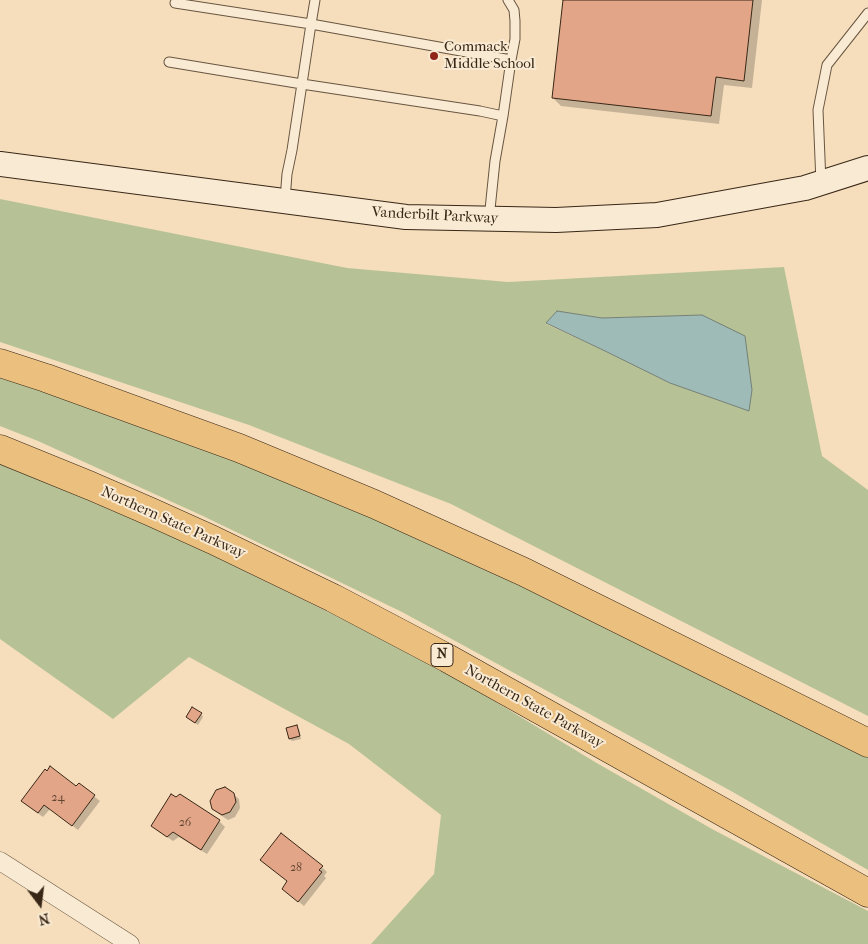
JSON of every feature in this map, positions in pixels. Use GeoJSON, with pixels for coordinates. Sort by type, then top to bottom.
{"type":"FeatureCollection","features":[{"type":"Feature","properties":{"kind":"highway"},"geometry":{"type":"LineString","coordinates":[[0,363],[239,448],[374,504],[524,572],[868,742]]}},
{"type":"Feature","properties":{"kind":"highway","name":"Northern State Parkway"},"geometry":{"type":"LineString","coordinates":[[0,450],[151,512],[333,598],[447,658],[868,893]]}},
{"type":"Feature","properties":{"kind":"main road","name":"Vanderbilt Parkway"},"geometry":{"type":"LineString","coordinates":[[0,164],[406,217],[556,220],[657,215],[805,188],[868,168]]}},
{"type":"Feature","properties":{"kind":"street"},"geometry":{"type":"LineString","coordinates":[[0,862],[130,944]]}},
{"type":"Feature","properties":{"kind":"lane"},"geometry":{"type":"LineString","coordinates":[[285,202],[287,174],[315,0]]}},
{"type":"Feature","properties":{"kind":"lane"},"geometry":{"type":"LineString","coordinates":[[489,219],[495,161],[515,39],[514,10],[508,0]]}},
{"type":"Feature","properties":{"kind":"lane"},"geometry":{"type":"LineString","coordinates":[[175,3],[311,24],[511,60]]}},
{"type":"Feature","properties":{"kind":"lane"},"geometry":{"type":"LineString","coordinates":[[821,183],[818,110],[827,65],[868,13]]}},
{"type":"Feature","properties":{"kind":"lane"},"geometry":{"type":"LineString","coordinates":[[169,62],[503,116]]}},
{"type":"Feature","properties":{"kind":"green space"},"geometry":{"type":"Polygon","coordinates":[[[0,199],[347,268],[508,282],[784,267],[822,456],[868,490],[868,716],[451,504],[249,425],[0,342],[0,199]],[[557,311],[546,324],[670,383],[749,410],[702,315],[602,318],[557,311]]]}},
{"type":"Feature","properties":{"kind":"green space"},"geometry":{"type":"Polygon","coordinates":[[[0,374],[185,440],[438,543],[868,757],[868,870],[731,791],[402,612],[203,516],[38,441],[0,426],[0,374]]]}},
{"type":"Feature","properties":{"kind":"green space"},"geometry":{"type":"Polygon","coordinates":[[[0,464],[114,507],[428,661],[595,762],[712,829],[868,911],[868,944],[371,944],[434,874],[441,815],[349,744],[189,657],[113,719],[0,639],[0,464]]]}},
{"type":"Feature","properties":{"kind":"water"},"geometry":{"type":"Polygon","coordinates":[[[557,311],[602,318],[702,315],[745,336],[752,390],[749,411],[670,383],[546,323],[557,311]]]}},
{"type":"Feature","properties":{"kind":"building"},"geometry":{"type":"Polygon","coordinates":[[[563,0],[753,0],[744,81],[716,77],[711,116],[552,98],[563,0]]]}},
{"type":"Feature","properties":{"kind":"building"},"geometry":{"type":"Polygon","coordinates":[[[192,707],[202,713],[195,723],[186,717],[192,707]]]}},
{"type":"Feature","properties":{"kind":"building"},"geometry":{"type":"Polygon","coordinates":[[[297,725],[300,736],[289,739],[286,728],[297,725]]]}},
{"type":"Feature","properties":{"kind":"building"},"geometry":{"type":"Polygon","coordinates":[[[50,766],[76,786],[79,783],[95,795],[72,826],[44,805],[38,813],[21,801],[45,769],[47,771],[50,766]]]}},
{"type":"Feature","properties":{"kind":"building"},"geometry":{"type":"Polygon","coordinates":[[[225,787],[234,793],[236,802],[230,812],[222,815],[212,809],[210,801],[216,790],[225,787]]]}},
{"type":"Feature","properties":{"kind":"building"},"geometry":{"type":"Polygon","coordinates":[[[171,794],[176,797],[180,794],[220,820],[201,850],[173,832],[167,837],[151,826],[171,794]]]}},
{"type":"Feature","properties":{"kind":"building"},"geometry":{"type":"Polygon","coordinates":[[[281,833],[323,866],[319,870],[322,872],[298,902],[282,889],[287,881],[260,860],[281,833]]]}},
{"type":"Feature","properties":{"kind":"place","name":"Commack Middle School"},"geometry":{"type":"Point","coordinates":[434,56]}}]}
